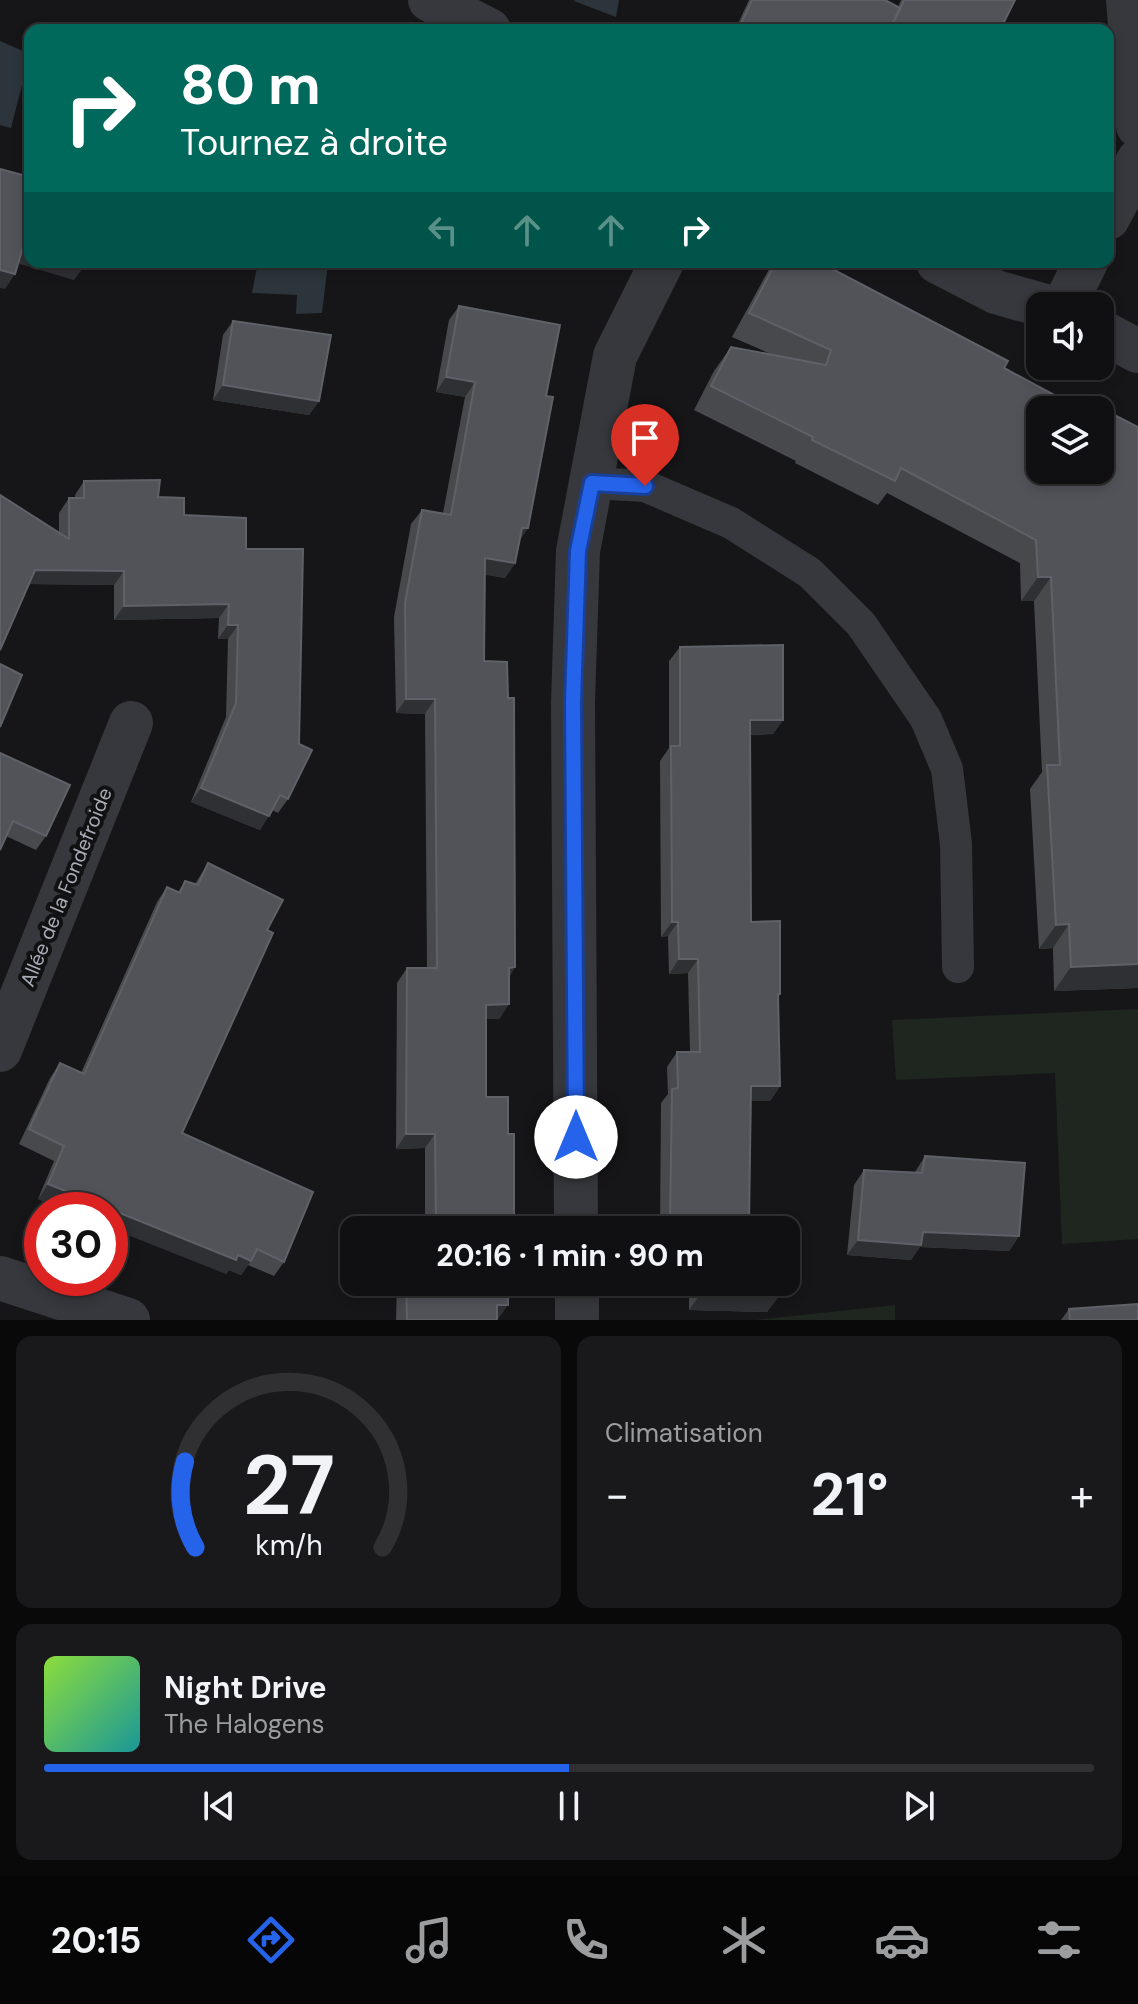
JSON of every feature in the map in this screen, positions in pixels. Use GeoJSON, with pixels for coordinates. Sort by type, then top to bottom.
{"type":"FeatureCollection","features":[{"type":"Feature","properties":{"kind":"street"},"geometry":{"type":"LineString","coordinates":[[430,0],[477,24]]}},
{"type":"Feature","properties":{"kind":"street"},"geometry":{"type":"LineString","coordinates":[[1128,0],[1138,126]]}},
{"type":"Feature","properties":{"kind":"street"},"geometry":{"type":"LineString","coordinates":[[1114,207],[1138,161]]}},
{"type":"Feature","properties":{"kind":"street"},"geometry":{"type":"LineString","coordinates":[[576,1216],[573,702],[578,551],[615,356],[659,268]]}},
{"type":"Feature","properties":{"kind":"street"},"geometry":{"type":"LineString","coordinates":[[950,268],[996,292],[1026,301]]}},
{"type":"Feature","properties":{"kind":"street"},"geometry":{"type":"LineString","coordinates":[[1071,292],[1083,268]]}},
{"type":"Feature","properties":{"kind":"street"},"geometry":{"type":"LineString","coordinates":[[1114,338],[1138,351]]}},
{"type":"Feature","properties":{"kind":"street","name":"Allée de la Fondefroide"},"geometry":{"type":"LineString","coordinates":[[0,1050],[131,723]]}},
{"type":"Feature","properties":{"kind":"street"},"geometry":{"type":"LineString","coordinates":[[0,1278],[128,1320]]}},
{"type":"Feature","properties":{"kind":"street"},"geometry":{"type":"LineString","coordinates":[[577,1296],[577,1320]]}},
{"type":"Feature","properties":{"kind":"lane"},"geometry":{"type":"LineString","coordinates":[[592,483],[645,486],[731,523],[810,573],[861,624],[926,719],[947,769],[956,844],[958,967]]}},
{"type":"Feature","properties":{"kind":"shaded area"},"geometry":{"type":"Polygon","coordinates":[[[619,0],[616,17],[574,1],[619,0]]]}},
{"type":"Feature","properties":{"kind":"shaded area"},"geometry":{"type":"Polygon","coordinates":[[[0,41],[24,51],[24,77],[11,128],[0,125],[0,41]]]}},
{"type":"Feature","properties":{"kind":"shaded area"},"geometry":{"type":"Polygon","coordinates":[[[257,268],[327,268],[322,313],[296,314],[297,295],[252,293],[257,268]]]}},
{"type":"Feature","properties":{"kind":"shaded area"},"geometry":{"type":"Polygon","coordinates":[[[1138,1009],[1138,1239],[1062,1244],[1055,1073],[896,1080],[892,1020],[1138,1009]]]}},
{"type":"Feature","properties":{"kind":"shaded area"},"geometry":{"type":"Polygon","coordinates":[[[895,1305],[895,1320],[755,1320],[895,1305]]]}},
{"type":"Feature","properties":{"kind":"building"},"geometry":{"type":"Polygon","coordinates":[[[752,0],[885,0],[900,8],[892,24],[741,24],[752,0]]]}},
{"type":"Feature","properties":{"kind":"building"},"geometry":{"type":"Polygon","coordinates":[[[904,0],[1015,0],[1003,24],[893,24],[904,0]]]}},
{"type":"Feature","properties":{"kind":"building"},"geometry":{"type":"Polygon","coordinates":[[[0,169],[24,175],[24,247],[15,274],[0,270],[0,169]]]}},
{"type":"Feature","properties":{"kind":"building"},"geometry":{"type":"Polygon","coordinates":[[[773,268],[830,268],[1008,361],[1004,368],[1056,396],[1026,396],[1026,484],[1114,484],[1114,415],[1138,427],[1138,964],[1071,967],[1069,924],[1056,925],[1047,765],[1060,765],[1051,577],[1038,577],[1036,540],[901,468],[895,481],[711,386],[731,347],[826,365],[831,350],[749,313],[773,268]]]}},
{"type":"Feature","properties":{"kind":"building"},"geometry":{"type":"Polygon","coordinates":[[[459,306],[560,325],[546,396],[553,397],[528,528],[522,528],[515,563],[485,558],[484,661],[507,662],[508,698],[514,698],[515,967],[509,968],[509,1004],[486,1005],[486,1097],[508,1097],[508,1134],[514,1134],[514,1216],[436,1216],[435,1134],[406,1134],[407,968],[437,968],[435,699],[406,699],[405,603],[422,510],[451,515],[475,382],[446,377],[459,306]]]}},
{"type":"Feature","properties":{"kind":"building"},"geometry":{"type":"Polygon","coordinates":[[[233,321],[331,335],[319,401],[223,385],[233,321]]]}},
{"type":"Feature","properties":{"kind":"building"},"geometry":{"type":"Polygon","coordinates":[[[160,480],[158,497],[184,498],[184,515],[246,518],[246,549],[303,549],[299,744],[312,750],[288,799],[280,795],[269,816],[201,788],[236,703],[238,625],[228,625],[229,604],[124,606],[124,571],[35,570],[0,650],[0,495],[69,539],[69,498],[84,498],[84,481],[160,480]]]}},
{"type":"Feature","properties":{"kind":"building"},"geometry":{"type":"Polygon","coordinates":[[[783,645],[783,720],[750,720],[751,922],[780,921],[780,1086],[751,1086],[749,1216],[670,1216],[672,1089],[678,1088],[677,1052],[700,1052],[698,959],[679,959],[678,922],[672,922],[671,746],[680,746],[680,647],[783,645]]]}},
{"type":"Feature","properties":{"kind":"building"},"geometry":{"type":"Polygon","coordinates":[[[0,664],[22,675],[0,727],[0,664]]]}},
{"type":"Feature","properties":{"kind":"building"},"geometry":{"type":"Polygon","coordinates":[[[0,753],[70,785],[46,836],[13,821],[0,850],[0,753]]]}},
{"type":"Feature","properties":{"kind":"building"},"geometry":{"type":"Polygon","coordinates":[[[208,863],[283,900],[267,930],[273,933],[182,1133],[313,1192],[284,1262],[257,1249],[251,1261],[238,1255],[236,1260],[128,1216],[128,1192],[68,1192],[48,1184],[64,1146],[29,1129],[60,1063],[84,1074],[167,887],[180,893],[185,881],[198,885],[208,863]]]}},
{"type":"Feature","properties":{"kind":"building"},"geometry":{"type":"Polygon","coordinates":[[[925,1156],[1025,1163],[1019,1236],[923,1232],[921,1245],[858,1240],[864,1170],[922,1173],[925,1156]]]}},
{"type":"Feature","properties":{"kind":"building"},"geometry":{"type":"Polygon","coordinates":[[[406,1296],[508,1296],[508,1305],[497,1305],[497,1320],[407,1320],[406,1296]]]}},
{"type":"Feature","properties":{"kind":"building"},"geometry":{"type":"Polygon","coordinates":[[[1138,1304],[1138,1320],[1070,1320],[1069,1309],[1138,1304]]]}},
{"type":"Feature","properties":{"kind":"route"},"geometry":{"type":"LineString","coordinates":[[576,1137],[573,702],[578,551],[592,483],[645,486]]}}]}
